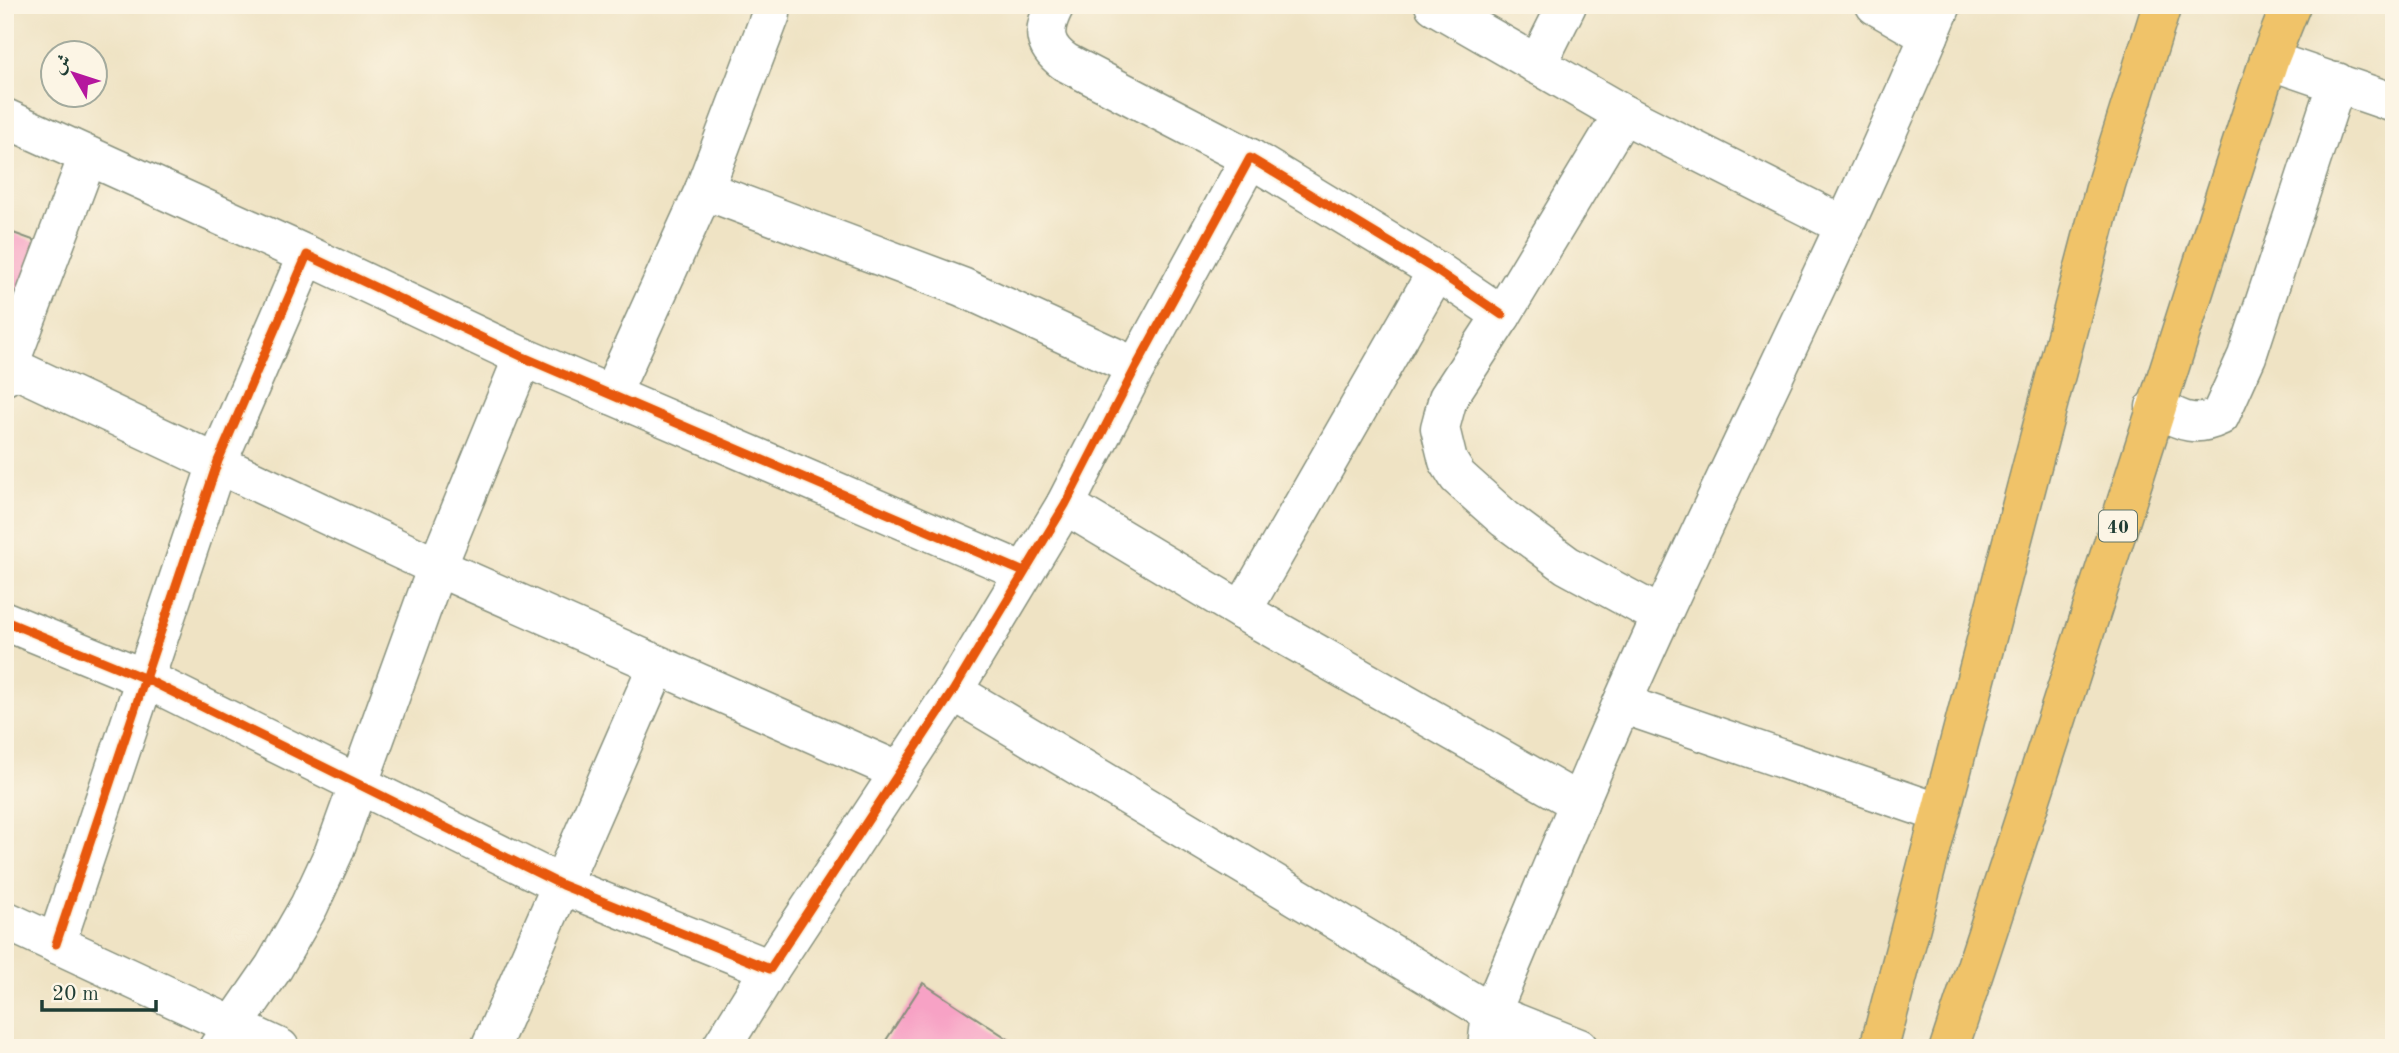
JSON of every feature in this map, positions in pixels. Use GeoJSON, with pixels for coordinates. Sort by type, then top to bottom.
{"type":"FeatureCollection","features":[{"type":"Feature","properties":{"kind":"highway"},"geometry":{"type":"LineString","coordinates":[[1879,1048],[2106,184],[2162,5]]}},
{"type":"Feature","properties":{"kind":"highway","name":"40"},"geometry":{"type":"LineString","coordinates":[[1948,1048],[2019,840],[2155,407],[2269,60],[2291,5]]}},
{"type":"Feature","properties":{"kind":"street"},"geometry":{"type":"LineString","coordinates":[[1055,5],[1046,27],[1047,42],[1051,52],[1065,62],[1250,158],[1437,271],[1502,315]]}},
{"type":"Feature","properties":{"kind":"street"},"geometry":{"type":"LineString","coordinates":[[1434,5],[1623,114],[1845,226]]}},
{"type":"Feature","properties":{"kind":"street"},"geometry":{"type":"LineString","coordinates":[[1537,65],[1567,5]]}},
{"type":"Feature","properties":{"kind":"street"},"geometry":{"type":"LineString","coordinates":[[1489,1030],[1579,803],[1622,704],[1845,226],[1935,20],[1875,5]]}},
{"type":"Feature","properties":{"kind":"street"},"geometry":{"type":"LineString","coordinates":[[611,395],[704,190],[771,14]]}},
{"type":"Feature","properties":{"kind":"street"},"geometry":{"type":"LineString","coordinates":[[2269,60],[2394,103]]}},
{"type":"Feature","properties":{"kind":"street"},"geometry":{"type":"LineString","coordinates":[[2155,407],[2180,419],[2202,425],[2220,416],[2247,356],[2337,82]]}},
{"type":"Feature","properties":{"kind":"street"},"geometry":{"type":"LineString","coordinates":[[1623,114],[1502,315],[1448,398],[1440,428],[1448,460],[1458,477],[1530,539],[1567,565],[1661,616]]}},
{"type":"Feature","properties":{"kind":"street"},"geometry":{"type":"LineString","coordinates":[[5,118],[523,356],[1024,572]]}},
{"type":"Feature","properties":{"kind":"street"},"geometry":{"type":"LineString","coordinates":[[88,156],[7,369],[218,461],[437,567],[898,771]]}},
{"type":"Feature","properties":{"kind":"street"},"geometry":{"type":"LineString","coordinates":[[721,1048],[898,771],[953,691],[1065,505],[1136,367],[1250,158]]}},
{"type":"Feature","properties":{"kind":"street"},"geometry":{"type":"LineString","coordinates":[[704,190],[962,287],[1136,367]]}},
{"type":"Feature","properties":{"kind":"street"},"geometry":{"type":"LineString","coordinates":[[56,944],[218,461],[307,255]]}},
{"type":"Feature","properties":{"kind":"street"},"geometry":{"type":"LineString","coordinates":[[1242,611],[1437,271]]}},
{"type":"Feature","properties":{"kind":"street"},"geometry":{"type":"LineString","coordinates":[[225,1037],[274,967],[309,906],[334,852],[437,567],[523,356]]}},
{"type":"Feature","properties":{"kind":"street"},"geometry":{"type":"LineString","coordinates":[[1065,505],[1242,611],[1579,803]]}},
{"type":"Feature","properties":{"kind":"street"},"geometry":{"type":"LineString","coordinates":[[5,621],[146,679],[562,885],[770,969]]}},
{"type":"Feature","properties":{"kind":"street"},"geometry":{"type":"LineString","coordinates":[[490,1048],[657,666]]}},
{"type":"Feature","properties":{"kind":"street"},"geometry":{"type":"LineString","coordinates":[[953,691],[1489,1030],[1579,1048]]}},
{"type":"Feature","properties":{"kind":"street"},"geometry":{"type":"LineString","coordinates":[[1622,704],[1940,813]]}},
{"type":"Feature","properties":{"kind":"street"},"geometry":{"type":"LineString","coordinates":[[5,920],[56,944],[225,1037],[280,1048]]}},
{"type":"Feature","properties":{"kind":"building"},"geometry":{"type":"Polygon","coordinates":[[[5,230],[44,244],[17,315],[5,311],[5,230]]]}},
{"type":"Feature","properties":{"kind":"building"},"geometry":{"type":"Polygon","coordinates":[[[923,983],[1022,1048],[881,1048],[923,983]]]}},
{"type":"Feature","properties":{"kind":"cycle path"},"geometry":{"type":"LineString","coordinates":[[5,621],[146,679],[562,885],[770,969],[953,691],[1065,505],[1136,367],[1250,158],[1437,271],[1502,315]]}},
{"type":"Feature","properties":{"kind":"cycle path"},"geometry":{"type":"LineString","coordinates":[[56,944],[218,461],[307,255],[523,357],[1024,572]]}}]}
